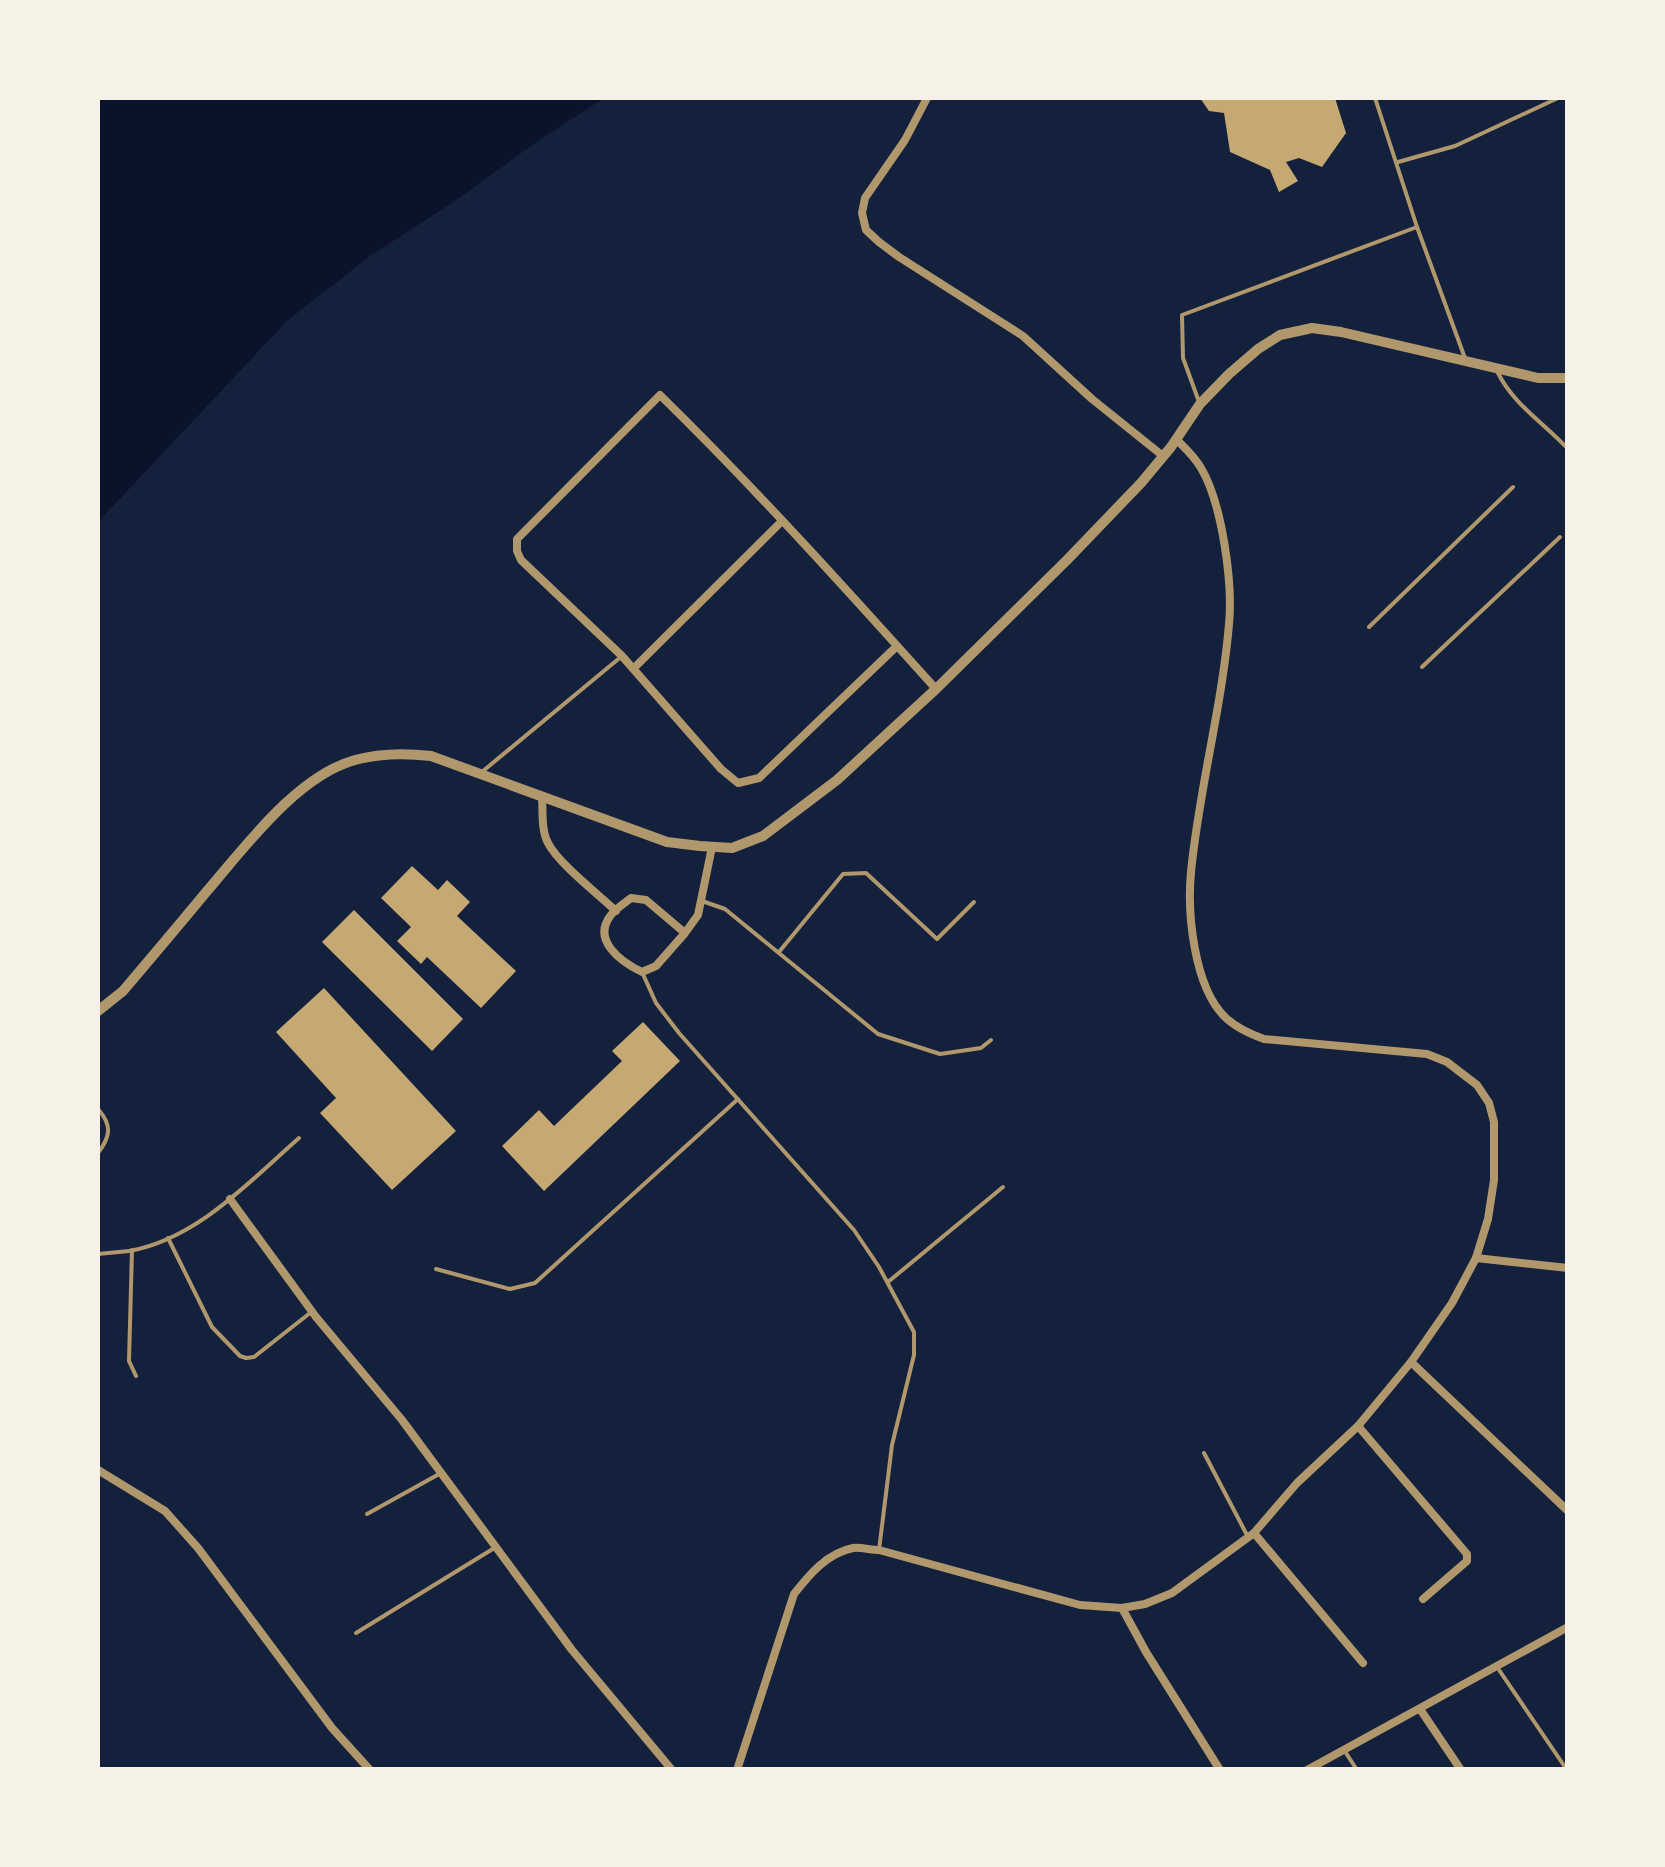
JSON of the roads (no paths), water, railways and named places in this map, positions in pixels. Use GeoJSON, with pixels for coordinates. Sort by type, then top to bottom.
{"type":"FeatureCollection","features":[{"type":"Feature","properties":{"kind":"street"},"geometry":{"type":"LineString","coordinates":[[927,98],[905,140],[865,198],[862,213],[866,230],[899,257],[1024,336],[1092,399],[1163,456]]}},
{"type":"Feature","properties":{"kind":"street"},"geometry":{"type":"LineString","coordinates":[[98,1011],[123,991],[261,828],[292,798],[353,760],[406,752],[431,756],[667,842],[732,848],[763,836],[837,780],[936,689],[1141,483],[1200,404],[1258,349],[1280,335],[1312,328],[1538,378],[1568,378]]}},
{"type":"Feature","properties":{"kind":"street"},"geometry":{"type":"LineString","coordinates":[[897,646],[760,778],[738,783],[721,769],[634,668],[521,560],[517,539],[660,395],[730,463],[782,522],[897,646],[936,689]]}},
{"type":"Feature","properties":{"kind":"street"},"geometry":{"type":"LineString","coordinates":[[737,1770],[794,1594],[812,1570],[854,1548],[878,1550],[1080,1605],[1122,1608],[1172,1593],[1250,1535],[1297,1483],[1358,1426],[1411,1362],[1444,1315],[1476,1258],[1488,1218],[1495,1146],[1489,1103],[1478,1085],[1447,1062],[1426,1054],[1264,1040],[1223,1015],[1200,974],[1190,875],[1230,621],[1219,516],[1200,465],[1176,439]]}},
{"type":"Feature","properties":{"kind":"street"},"geometry":{"type":"LineString","coordinates":[[634,668],[782,522]]}},
{"type":"Feature","properties":{"kind":"street"},"geometry":{"type":"LineString","coordinates":[[542,796],[548,844],[616,911]]}},
{"type":"Feature","properties":{"kind":"street"},"geometry":{"type":"LineString","coordinates":[[686,933],[646,900],[632,898],[611,915],[604,930],[607,945],[627,965],[642,972],[656,966],[686,933],[698,915],[712,847]]}},
{"type":"Feature","properties":{"kind":"street"},"geometry":{"type":"LineString","coordinates":[[230,1200],[312,1311],[402,1420],[572,1650],[672,1770]]}},
{"type":"Feature","properties":{"kind":"street"},"geometry":{"type":"LineString","coordinates":[[1476,1258],[1568,1268]]}},
{"type":"Feature","properties":{"kind":"street"},"geometry":{"type":"LineString","coordinates":[[1411,1362],[1568,1511]]}},
{"type":"Feature","properties":{"kind":"street"},"geometry":{"type":"LineString","coordinates":[[1358,1426],[1467,1554],[1461,1568],[1423,1598]]}},
{"type":"Feature","properties":{"kind":"street"},"geometry":{"type":"LineString","coordinates":[[98,1470],[166,1511],[332,1728],[370,1770]]}},
{"type":"Feature","properties":{"kind":"street"},"geometry":{"type":"LineString","coordinates":[[1250,1535],[1363,1662]]}},
{"type":"Feature","properties":{"kind":"street"},"geometry":{"type":"LineString","coordinates":[[1122,1608],[1220,1770]]}},
{"type":"Feature","properties":{"kind":"street"},"geometry":{"type":"LineString","coordinates":[[1307,1770],[1568,1627]]}},
{"type":"Feature","properties":{"kind":"street"},"geometry":{"type":"LineString","coordinates":[[1420,1708],[1461,1770]]}},
{"type":"Feature","properties":{"kind":"lane"},"geometry":{"type":"LineString","coordinates":[[1375,98],[1467,362]]}},
{"type":"Feature","properties":{"kind":"lane"},"geometry":{"type":"LineString","coordinates":[[1398,162],[1455,146],[1558,98]]}},
{"type":"Feature","properties":{"kind":"lane"},"geometry":{"type":"LineString","coordinates":[[1200,404],[1184,358],[1182,315],[1417,227]]}},
{"type":"Feature","properties":{"kind":"lane"},"geometry":{"type":"LineString","coordinates":[[1496,368],[1518,403],[1568,449]]}},
{"type":"Feature","properties":{"kind":"lane"},"geometry":{"type":"LineString","coordinates":[[1369,627],[1512,487]]}},
{"type":"Feature","properties":{"kind":"lane"},"geometry":{"type":"LineString","coordinates":[[1422,667],[1560,537]]}},
{"type":"Feature","properties":{"kind":"lane"},"geometry":{"type":"LineString","coordinates":[[480,773],[622,656]]}},
{"type":"Feature","properties":{"kind":"lane"},"geometry":{"type":"LineString","coordinates":[[779,952],[843,874],[866,874],[936,939],[974,902]]}},
{"type":"Feature","properties":{"kind":"lane"},"geometry":{"type":"LineString","coordinates":[[702,901],[725,909],[878,1034],[940,1054],[982,1048],[991,1040]]}},
{"type":"Feature","properties":{"kind":"lane"},"geometry":{"type":"LineString","coordinates":[[642,972],[656,1002],[679,1033],[854,1230],[914,1332],[914,1355],[892,1445],[878,1550]]}},
{"type":"Feature","properties":{"kind":"lane"},"geometry":{"type":"LineString","coordinates":[[436,1269],[510,1289],[536,1282],[738,1099]]}},
{"type":"Feature","properties":{"kind":"lane"},"geometry":{"type":"LineString","coordinates":[[98,1109],[107,1120],[108,1132],[98,1153]]}},
{"type":"Feature","properties":{"kind":"lane"},"geometry":{"type":"LineString","coordinates":[[98,1254],[132,1250],[168,1238],[230,1200],[299,1138]]}},
{"type":"Feature","properties":{"kind":"lane"},"geometry":{"type":"LineString","coordinates":[[888,1282],[1003,1187]]}},
{"type":"Feature","properties":{"kind":"lane"},"geometry":{"type":"LineString","coordinates":[[168,1238],[212,1326],[240,1356],[254,1357],[312,1311]]}},
{"type":"Feature","properties":{"kind":"lane"},"geometry":{"type":"LineString","coordinates":[[132,1250],[129,1361],[136,1376]]}},
{"type":"Feature","properties":{"kind":"lane"},"geometry":{"type":"LineString","coordinates":[[1204,1453],[1250,1535]]}},
{"type":"Feature","properties":{"kind":"lane"},"geometry":{"type":"LineString","coordinates":[[367,1514],[441,1473]]}},
{"type":"Feature","properties":{"kind":"lane"},"geometry":{"type":"LineString","coordinates":[[356,1633],[496,1547]]}},
{"type":"Feature","properties":{"kind":"lane"},"geometry":{"type":"LineString","coordinates":[[1497,1667],[1568,1770]]}},
{"type":"Feature","properties":{"kind":"lane"},"geometry":{"type":"LineString","coordinates":[[1344,1750],[1357,1770]]}},
{"type":"Feature","properties":{"kind":"water"},"geometry":{"type":"Polygon","coordinates":[[[98,98],[604,98],[370,256],[287,321],[98,522],[98,98]]]}}]}
